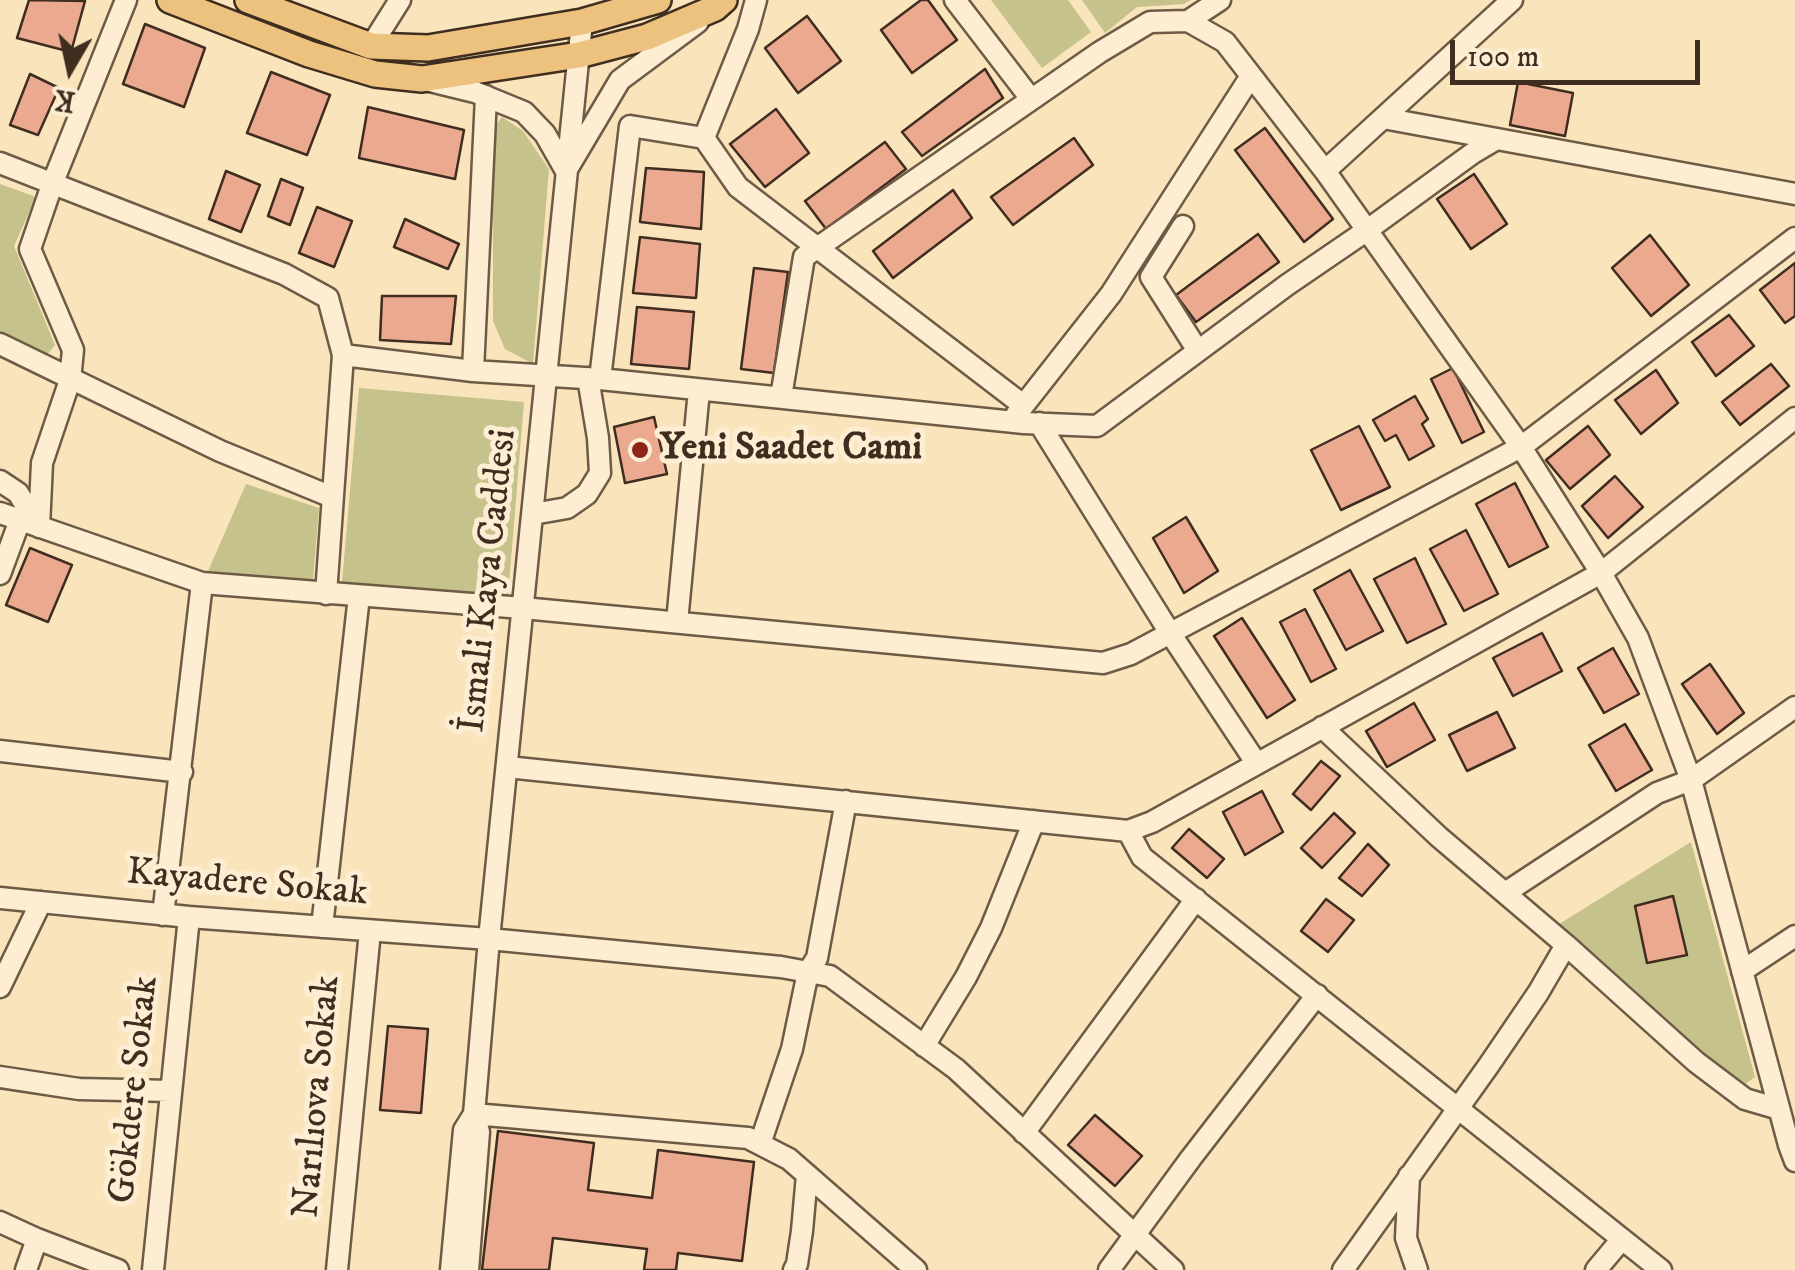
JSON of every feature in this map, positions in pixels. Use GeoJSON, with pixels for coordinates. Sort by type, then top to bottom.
{"type":"FeatureCollection","features":[{"type":"Feature","properties":{"kind":"main road"},"geometry":{"type":"LineString","coordinates":[[170,0],[326,59],[375,74],[422,79],[579,55],[647,37],[720,4]]}},
{"type":"Feature","properties":{"kind":"main road"},"geometry":{"type":"LineString","coordinates":[[248,0],[371,46],[428,48],[582,22],[658,0]]}},
{"type":"Feature","properties":{"kind":"street"},"geometry":{"type":"LineString","coordinates":[[0,574],[70,380],[73,350],[30,248],[126,0]]}},
{"type":"Feature","properties":{"kind":"street"},"geometry":{"type":"LineString","coordinates":[[371,46],[400,0]]}},
{"type":"Feature","properties":{"kind":"street"},"geometry":{"type":"LineString","coordinates":[[704,138],[756,0]]}},
{"type":"Feature","properties":{"kind":"street"},"geometry":{"type":"LineString","coordinates":[[955,0],[1031,99]]}},
{"type":"Feature","properties":{"kind":"street"},"geometry":{"type":"LineString","coordinates":[[1188,21],[1220,0]]}},
{"type":"Feature","properties":{"kind":"street"},"geometry":{"type":"LineString","coordinates":[[1325,171],[1512,0]]}},
{"type":"Feature","properties":{"kind":"street"},"geometry":{"type":"LineString","coordinates":[[422,79],[486,96],[524,112],[545,134],[566,171],[620,80],[720,4]]}},
{"type":"Feature","properties":{"kind":"street"},"geometry":{"type":"LineString","coordinates":[[782,397],[804,258],[1031,99],[1150,22],[1188,21],[1226,42],[1325,171],[1521,448],[1602,572],[1638,638],[1691,780],[1793,1148]]}},
{"type":"Feature","properties":{"kind":"street","name":"İsmali Kaya Caddesi"},"geometry":{"type":"LineString","coordinates":[[468,1270],[478,1132],[474,1114],[489,939],[582,22]]}},
{"type":"Feature","properties":{"kind":"street"},"geometry":{"type":"LineString","coordinates":[[1017,413],[1111,294],[1251,76]]}},
{"type":"Feature","properties":{"kind":"street"},"geometry":{"type":"LineString","coordinates":[[473,371],[486,96]]}},
{"type":"Feature","properties":{"kind":"street"},"geometry":{"type":"LineString","coordinates":[[1383,118],[1795,194]]}},
{"type":"Feature","properties":{"kind":"street"},"geometry":{"type":"LineString","coordinates":[[533,514],[567,508],[587,494],[600,473],[594,379],[630,126],[704,138],[738,187],[1017,413],[1039,423],[1097,426],[1287,285],[1495,140]]}},
{"type":"Feature","properties":{"kind":"street"},"geometry":{"type":"LineString","coordinates":[[0,162],[284,274],[328,298],[343,356],[326,594]]}},
{"type":"Feature","properties":{"kind":"street"},"geometry":{"type":"LineString","coordinates":[[1183,226],[1151,277],[1198,351]]}},
{"type":"Feature","properties":{"kind":"street"},"geometry":{"type":"LineString","coordinates":[[20,520],[202,583],[523,608],[1103,664],[1131,654],[1521,448],[1795,238]]}},
{"type":"Feature","properties":{"kind":"street"},"geometry":{"type":"LineString","coordinates":[[0,344],[220,450],[332,496]]}},
{"type":"Feature","properties":{"kind":"street"},"geometry":{"type":"LineString","coordinates":[[343,356],[473,371],[1017,413]]}},
{"type":"Feature","properties":{"kind":"street"},"geometry":{"type":"LineString","coordinates":[[676,622],[699,390]]}},
{"type":"Feature","properties":{"kind":"street"},"geometry":{"type":"LineString","coordinates":[[507,767],[1128,831],[1152,822],[1602,572],[1795,418]]}},
{"type":"Feature","properties":{"kind":"street"},"geometry":{"type":"LineString","coordinates":[[1039,423],[1257,764]]}},
{"type":"Feature","properties":{"kind":"street"},"geometry":{"type":"LineString","coordinates":[[0,481],[18,493],[20,520]]}},
{"type":"Feature","properties":{"kind":"street"},"geometry":{"type":"LineString","coordinates":[[163,915],[202,583]]}},
{"type":"Feature","properties":{"kind":"street"},"geometry":{"type":"LineString","coordinates":[[322,927],[359,596]]}},
{"type":"Feature","properties":{"kind":"street"},"geometry":{"type":"LineString","coordinates":[[1504,893],[1657,793],[1691,780],[1795,707]]}},
{"type":"Feature","properties":{"kind":"street"},"geometry":{"type":"LineString","coordinates":[[1322,727],[1439,837],[1696,1062],[1746,1099],[1779,1108]]}},
{"type":"Feature","properties":{"kind":"street"},"geometry":{"type":"LineString","coordinates":[[0,751],[182,772]]}},
{"type":"Feature","properties":{"kind":"street"},"geometry":{"type":"LineString","coordinates":[[760,1144],[792,1050],[808,972],[817,958],[846,801]]}},
{"type":"Feature","properties":{"kind":"street"},"geometry":{"type":"LineString","coordinates":[[924,1046],[991,928],[1034,821]]}},
{"type":"Feature","properties":{"kind":"street"},"geometry":{"type":"LineString","coordinates":[[1128,831],[1142,856],[1662,1270]]}},
{"type":"Feature","properties":{"kind":"street","name":"Kayadere Sokak"},"geometry":{"type":"LineString","coordinates":[[0,898],[163,915],[489,939],[781,967],[830,976],[956,1068],[1172,1270]]}},
{"type":"Feature","properties":{"kind":"street"},"geometry":{"type":"LineString","coordinates":[[1024,1133],[1196,899]]}},
{"type":"Feature","properties":{"kind":"street"},"geometry":{"type":"LineString","coordinates":[[0,987],[41,902]]}},
{"type":"Feature","properties":{"kind":"street","name":"Gökdere Sokak"},"geometry":{"type":"LineString","coordinates":[[153,1270],[189,917]]}},
{"type":"Feature","properties":{"kind":"street","name":"Narılıova Sokak"},"geometry":{"type":"LineString","coordinates":[[337,1270],[370,930]]}},
{"type":"Feature","properties":{"kind":"street"},"geometry":{"type":"LineString","coordinates":[[1742,971],[1795,936]]}},
{"type":"Feature","properties":{"kind":"street"},"geometry":{"type":"LineString","coordinates":[[1343,1270],[1538,993],[1566,945]]}},
{"type":"Feature","properties":{"kind":"street"},"geometry":{"type":"LineString","coordinates":[[1109,1270],[1316,996]]}},
{"type":"Feature","properties":{"kind":"street"},"geometry":{"type":"LineString","coordinates":[[0,1077],[79,1088],[171,1091]]}},
{"type":"Feature","properties":{"kind":"street"},"geometry":{"type":"LineString","coordinates":[[474,1114],[748,1138],[790,1159],[912,1268]]}},
{"type":"Feature","properties":{"kind":"street","name":"İsmali Kaya Caddesi"},"geometry":{"type":"LineString","coordinates":[[452,1270],[464,1130],[474,1114]]}},
{"type":"Feature","properties":{"kind":"street"},"geometry":{"type":"LineString","coordinates":[[794,1270],[808,1175]]}},
{"type":"Feature","properties":{"kind":"street"},"geometry":{"type":"LineString","coordinates":[[1409,1176],[1406,1238],[1418,1270]]}},
{"type":"Feature","properties":{"kind":"street"},"geometry":{"type":"LineString","coordinates":[[0,1222],[118,1270]]}},
{"type":"Feature","properties":{"kind":"street"},"geometry":{"type":"LineString","coordinates":[[1596,1270],[1622,1238]]}},
{"type":"Feature","properties":{"kind":"street"},"geometry":{"type":"LineString","coordinates":[[26,1270],[37,1239]]}},
{"type":"Feature","properties":{"kind":"shaded area"},"geometry":{"type":"Polygon","coordinates":[[[991,0],[1068,0],[1091,32],[1042,68],[991,0]]]}},
{"type":"Feature","properties":{"kind":"shaded area"},"geometry":{"type":"Polygon","coordinates":[[[1082,0],[1191,0],[1184,4],[1137,7],[1105,33],[1082,0]]]}},
{"type":"Feature","properties":{"kind":"shaded area"},"geometry":{"type":"Polygon","coordinates":[[[502,117],[523,131],[549,169],[533,364],[505,349],[493,321],[493,129],[502,117]]]}},
{"type":"Feature","properties":{"kind":"shaded area"},"geometry":{"type":"Polygon","coordinates":[[[0,184],[36,197],[14,246],[55,345],[46,356],[0,332],[0,184]]]}},
{"type":"Feature","properties":{"kind":"shaded area"},"geometry":{"type":"Polygon","coordinates":[[[359,388],[524,402],[508,596],[342,582],[359,388]]]}},
{"type":"Feature","properties":{"kind":"shaded area"},"geometry":{"type":"Polygon","coordinates":[[[246,484],[319,508],[312,591],[206,576],[246,484]]]}},
{"type":"Feature","properties":{"kind":"shaded area"},"geometry":{"type":"Polygon","coordinates":[[[1691,842],[1755,1077],[1742,1086],[1556,926],[1691,842]]]}},
{"type":"Feature","properties":{"kind":"building"},"geometry":{"type":"Polygon","coordinates":[[[29,0],[85,1],[71,52],[17,38],[29,0]]]}},
{"type":"Feature","properties":{"kind":"building"},"geometry":{"type":"Polygon","coordinates":[[[921,0],[928,0],[957,40],[912,73],[881,30],[921,0]]]}},
{"type":"Feature","properties":{"kind":"building"},"geometry":{"type":"Polygon","coordinates":[[[807,16],[841,61],[798,93],[765,48],[807,16]]]}},
{"type":"Feature","properties":{"kind":"building"},"geometry":{"type":"Polygon","coordinates":[[[145,24],[205,48],[184,107],[123,84],[145,24]]]}},
{"type":"Feature","properties":{"kind":"building"},"geometry":{"type":"Polygon","coordinates":[[[985,69],[1003,98],[922,156],[902,132],[985,69]]]}},
{"type":"Feature","properties":{"kind":"building"},"geometry":{"type":"Polygon","coordinates":[[[271,72],[330,95],[307,155],[247,133],[271,72]]]}},
{"type":"Feature","properties":{"kind":"building"},"geometry":{"type":"Polygon","coordinates":[[[30,74],[59,88],[38,135],[10,125],[30,74]]]}},
{"type":"Feature","properties":{"kind":"building"},"geometry":{"type":"Polygon","coordinates":[[[1518,82],[1573,93],[1565,136],[1510,125],[1518,82]]]}},
{"type":"Feature","properties":{"kind":"building"},"geometry":{"type":"Polygon","coordinates":[[[368,107],[464,130],[455,179],[359,158],[368,107]]]}},
{"type":"Feature","properties":{"kind":"building"},"geometry":{"type":"Polygon","coordinates":[[[776,109],[809,153],[765,187],[730,144],[776,109]]]}},
{"type":"Feature","properties":{"kind":"building"},"geometry":{"type":"Polygon","coordinates":[[[1265,128],[1333,219],[1304,242],[1235,150],[1265,128]]]}},
{"type":"Feature","properties":{"kind":"building"},"geometry":{"type":"Polygon","coordinates":[[[1074,138],[1093,165],[1013,225],[991,197],[1074,138]]]}},
{"type":"Feature","properties":{"kind":"building"},"geometry":{"type":"Polygon","coordinates":[[[885,142],[906,169],[826,229],[805,201],[885,142]]]}},
{"type":"Feature","properties":{"kind":"building"},"geometry":{"type":"Polygon","coordinates":[[[646,168],[704,172],[701,229],[640,222],[646,168]]]}},
{"type":"Feature","properties":{"kind":"building"},"geometry":{"type":"Polygon","coordinates":[[[226,171],[260,185],[241,232],[209,219],[226,171]]]}},
{"type":"Feature","properties":{"kind":"building"},"geometry":{"type":"Polygon","coordinates":[[[1474,174],[1507,224],[1471,249],[1437,199],[1474,174]]]}},
{"type":"Feature","properties":{"kind":"building"},"geometry":{"type":"Polygon","coordinates":[[[281,179],[303,188],[290,225],[268,216],[281,179]]]}},
{"type":"Feature","properties":{"kind":"building"},"geometry":{"type":"Polygon","coordinates":[[[953,190],[972,218],[893,278],[873,251],[953,190]]]}},
{"type":"Feature","properties":{"kind":"building"},"geometry":{"type":"Polygon","coordinates":[[[317,207],[352,221],[334,267],[299,253],[317,207]]]}},
{"type":"Feature","properties":{"kind":"building"},"geometry":{"type":"Polygon","coordinates":[[[405,219],[459,244],[448,269],[394,247],[405,219]]]}},
{"type":"Feature","properties":{"kind":"building"},"geometry":{"type":"Polygon","coordinates":[[[1258,234],[1279,262],[1196,322],[1176,295],[1258,234]]]}},
{"type":"Feature","properties":{"kind":"building"},"geometry":{"type":"Polygon","coordinates":[[[1650,235],[1689,285],[1651,316],[1612,268],[1650,235]]]}},
{"type":"Feature","properties":{"kind":"building"},"geometry":{"type":"Polygon","coordinates":[[[640,237],[700,244],[696,298],[633,293],[640,237]]]}},
{"type":"Feature","properties":{"kind":"building"},"geometry":{"type":"Polygon","coordinates":[[[1795,263],[1795,316],[1785,323],[1760,290],[1795,263]]]}},
{"type":"Feature","properties":{"kind":"building"},"geometry":{"type":"Polygon","coordinates":[[[754,268],[788,272],[774,373],[741,369],[754,268]]]}},
{"type":"Feature","properties":{"kind":"building"},"geometry":{"type":"Polygon","coordinates":[[[382,296],[456,296],[451,344],[380,340],[382,296]]]}},
{"type":"Feature","properties":{"kind":"building"},"geometry":{"type":"Polygon","coordinates":[[[637,307],[694,312],[689,369],[631,364],[637,307]]]}},
{"type":"Feature","properties":{"kind":"building"},"geometry":{"type":"Polygon","coordinates":[[[1729,315],[1754,346],[1716,376],[1692,342],[1729,315]]]}},
{"type":"Feature","properties":{"kind":"building"},"geometry":{"type":"Polygon","coordinates":[[[1771,364],[1789,386],[1740,425],[1722,402],[1771,364]]]}},
{"type":"Feature","properties":{"kind":"building"},"geometry":{"type":"Polygon","coordinates":[[[1453,368],[1484,432],[1462,443],[1431,379],[1453,368]]]}},
{"type":"Feature","properties":{"kind":"building"},"geometry":{"type":"Polygon","coordinates":[[[1656,370],[1678,403],[1641,434],[1615,400],[1656,370]]]}},
{"type":"Feature","properties":{"kind":"building"},"geometry":{"type":"Polygon","coordinates":[[[1415,396],[1428,419],[1422,424],[1434,446],[1409,460],[1396,435],[1385,441],[1373,420],[1415,396]]]}},
{"type":"Feature","properties":{"kind":"building","name":"Yeni Saadet Cami"},"geometry":{"type":"Polygon","coordinates":[[[654,417],[667,474],[625,483],[614,427],[654,417]]]}},
{"type":"Feature","properties":{"kind":"building"},"geometry":{"type":"Polygon","coordinates":[[[1359,426],[1390,487],[1341,510],[1311,450],[1359,426]]]}},
{"type":"Feature","properties":{"kind":"building"},"geometry":{"type":"Polygon","coordinates":[[[1588,426],[1610,455],[1570,489],[1546,460],[1588,426]]]}},
{"type":"Feature","properties":{"kind":"building"},"geometry":{"type":"Polygon","coordinates":[[[1615,476],[1643,507],[1608,538],[1582,506],[1615,476]]]}},
{"type":"Feature","properties":{"kind":"building"},"geometry":{"type":"Polygon","coordinates":[[[1515,483],[1548,547],[1509,567],[1476,504],[1515,483]]]}},
{"type":"Feature","properties":{"kind":"building"},"geometry":{"type":"Polygon","coordinates":[[[1186,517],[1218,571],[1184,593],[1153,538],[1186,517]]]}},
{"type":"Feature","properties":{"kind":"building"},"geometry":{"type":"Polygon","coordinates":[[[1466,530],[1498,594],[1464,611],[1430,549],[1466,530]]]}},
{"type":"Feature","properties":{"kind":"building"},"geometry":{"type":"Polygon","coordinates":[[[30,548],[72,565],[48,622],[6,605],[30,548]]]}},
{"type":"Feature","properties":{"kind":"building"},"geometry":{"type":"Polygon","coordinates":[[[1415,558],[1446,624],[1407,643],[1374,579],[1415,558]]]}},
{"type":"Feature","properties":{"kind":"building"},"geometry":{"type":"Polygon","coordinates":[[[1350,570],[1383,631],[1346,650],[1314,590],[1350,570]]]}},
{"type":"Feature","properties":{"kind":"building"},"geometry":{"type":"Polygon","coordinates":[[[1305,609],[1336,669],[1311,682],[1280,622],[1305,609]]]}},
{"type":"Feature","properties":{"kind":"building"},"geometry":{"type":"Polygon","coordinates":[[[1242,618],[1295,700],[1267,718],[1214,636],[1242,618]]]}},
{"type":"Feature","properties":{"kind":"building"},"geometry":{"type":"Polygon","coordinates":[[[1542,633],[1562,671],[1513,696],[1493,658],[1542,633]]]}},
{"type":"Feature","properties":{"kind":"building"},"geometry":{"type":"Polygon","coordinates":[[[1613,648],[1639,694],[1604,713],[1578,668],[1613,648]]]}},
{"type":"Feature","properties":{"kind":"building"},"geometry":{"type":"Polygon","coordinates":[[[1710,664],[1744,713],[1717,734],[1682,684],[1710,664]]]}},
{"type":"Feature","properties":{"kind":"building"},"geometry":{"type":"Polygon","coordinates":[[[1414,703],[1435,740],[1387,767],[1366,731],[1414,703]]]}},
{"type":"Feature","properties":{"kind":"building"},"geometry":{"type":"Polygon","coordinates":[[[1497,712],[1515,748],[1467,771],[1449,735],[1497,712]]]}},
{"type":"Feature","properties":{"kind":"building"},"geometry":{"type":"Polygon","coordinates":[[[1625,724],[1652,770],[1616,791],[1589,745],[1625,724]]]}},
{"type":"Feature","properties":{"kind":"building"},"geometry":{"type":"Polygon","coordinates":[[[1321,761],[1340,776],[1311,810],[1293,794],[1321,761]]]}},
{"type":"Feature","properties":{"kind":"building"},"geometry":{"type":"Polygon","coordinates":[[[1262,791],[1283,832],[1245,855],[1223,812],[1262,791]]]}},
{"type":"Feature","properties":{"kind":"building"},"geometry":{"type":"Polygon","coordinates":[[[1334,813],[1355,833],[1322,868],[1301,848],[1334,813]]]}},
{"type":"Feature","properties":{"kind":"building"},"geometry":{"type":"Polygon","coordinates":[[[1189,829],[1224,859],[1207,878],[1172,848],[1189,829]]]}},
{"type":"Feature","properties":{"kind":"building"},"geometry":{"type":"Polygon","coordinates":[[[1368,844],[1389,865],[1362,896],[1339,878],[1368,844]]]}},
{"type":"Feature","properties":{"kind":"building"},"geometry":{"type":"Polygon","coordinates":[[[1673,896],[1687,955],[1647,963],[1635,906],[1673,896]]]}},
{"type":"Feature","properties":{"kind":"building"},"geometry":{"type":"Polygon","coordinates":[[[1326,899],[1354,920],[1328,952],[1301,931],[1326,899]]]}},
{"type":"Feature","properties":{"kind":"building"},"geometry":{"type":"Polygon","coordinates":[[[388,1026],[428,1029],[421,1113],[380,1110],[388,1026]]]}},
{"type":"Feature","properties":{"kind":"building"},"geometry":{"type":"Polygon","coordinates":[[[1095,1115],[1142,1156],[1115,1186],[1068,1145],[1095,1115]]]}},
{"type":"Feature","properties":{"kind":"building"},"geometry":{"type":"Polygon","coordinates":[[[498,1131],[594,1143],[588,1190],[652,1198],[658,1150],[754,1162],[742,1261],[678,1253],[676,1270],[644,1270],[647,1249],[553,1238],[549,1270],[482,1270],[498,1131]]]}},
{"type":"Feature","properties":{"kind":"place","name":"Yeni Saadet Cami"},"geometry":{"type":"Point","coordinates":[640,450]}}]}
